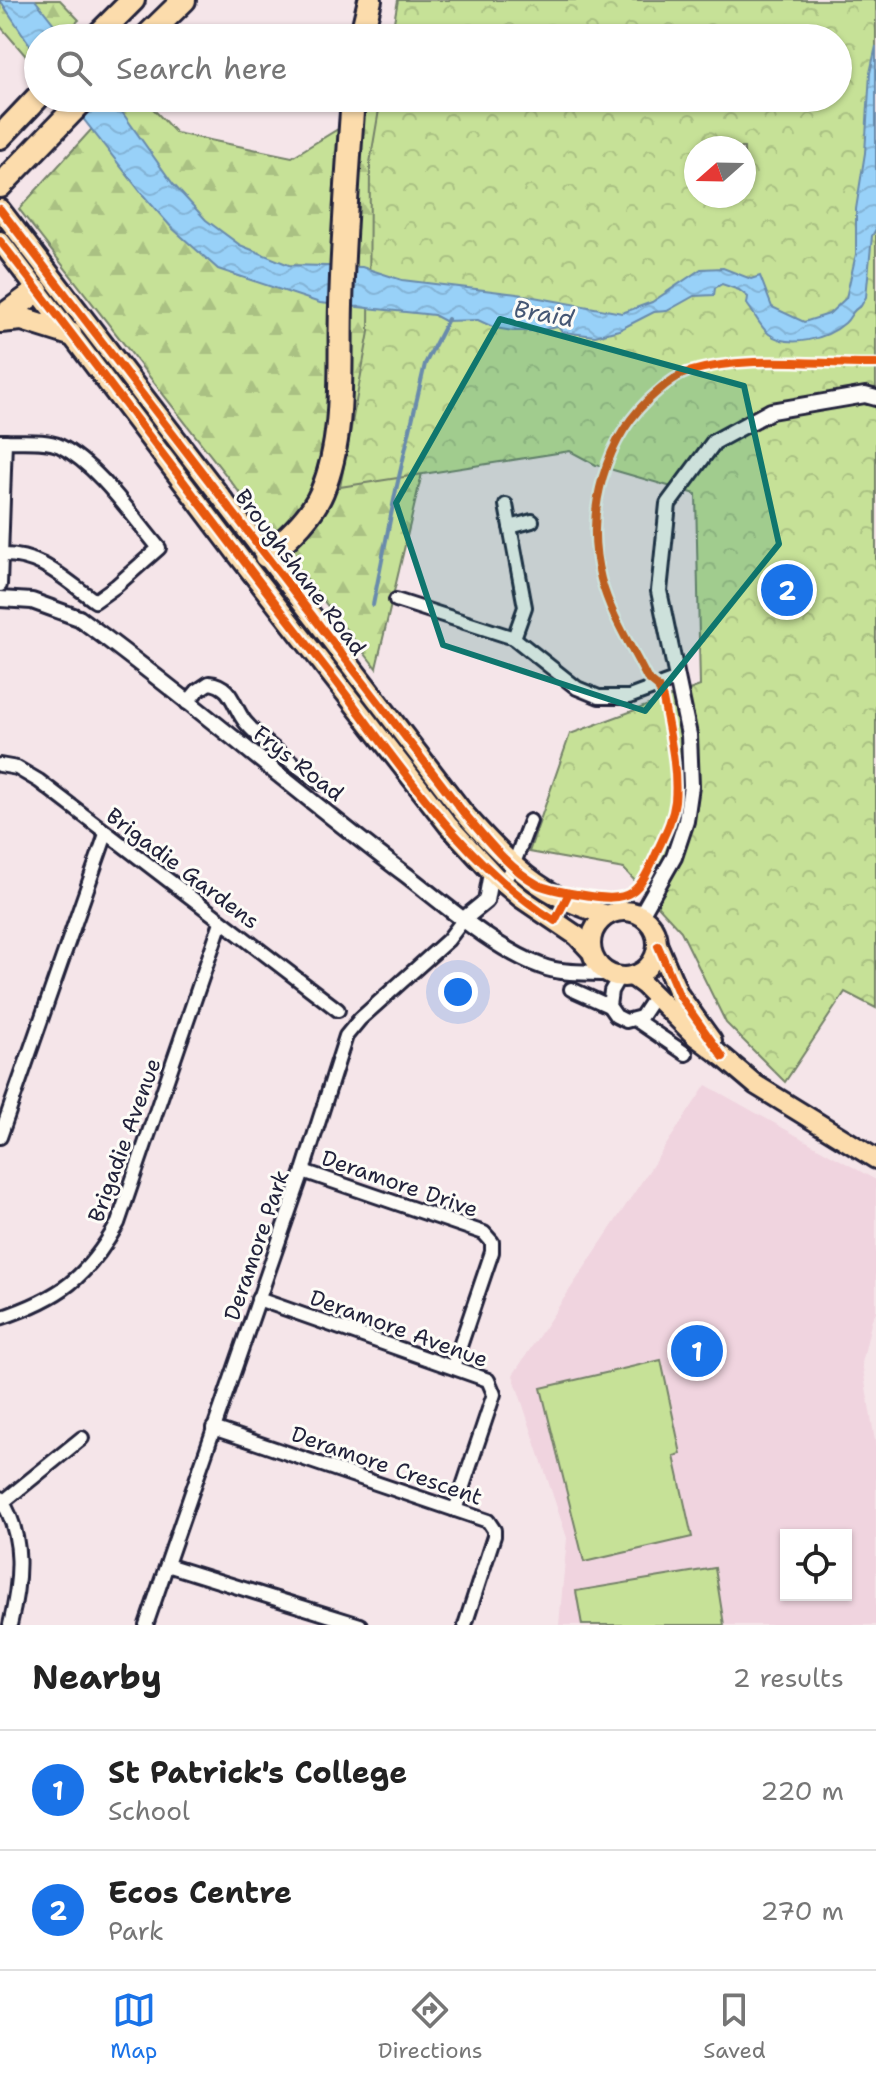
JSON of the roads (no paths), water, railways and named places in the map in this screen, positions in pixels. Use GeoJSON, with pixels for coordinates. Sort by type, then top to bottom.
{"type":"FeatureCollection","features":[{"type":"Feature","properties":{"kind":"highway"},"geometry":{"type":"LineString","coordinates":[[109,24],[133,0]]}},
{"type":"Feature","properties":{"kind":"highway"},"geometry":{"type":"LineString","coordinates":[[159,24],[184,0]]}},
{"type":"Feature","properties":{"kind":"highway"},"geometry":{"type":"LineString","coordinates":[[364,24],[370,0]]}},
{"type":"Feature","properties":{"kind":"highway"},"geometry":{"type":"LineString","coordinates":[[0,137],[24,112]]}},
{"type":"Feature","properties":{"kind":"highway"},"geometry":{"type":"LineString","coordinates":[[0,186],[71,112]]}},
{"type":"Feature","properties":{"kind":"highway"},"geometry":{"type":"LineString","coordinates":[[266,556],[298,526],[321,494],[333,456],[352,112]]}},
{"type":"Feature","properties":{"kind":"highway"},"geometry":{"type":"LineString","coordinates":[[0,319],[45,285]]}},
{"type":"Feature","properties":{"kind":"highway"},"geometry":{"type":"LineString","coordinates":[[0,319],[22,319],[70,334]]}},
{"type":"Feature","properties":{"kind":"main road","name":"Broughshane Road"},"geometry":{"type":"LineString","coordinates":[[0,209],[6,238],[266,556],[463,812],[513,866],[565,901],[608,915]]}},
{"type":"Feature","properties":{"kind":"main road","name":"Broughshane Road"},"geometry":{"type":"LineString","coordinates":[[45,285],[70,334],[448,825],[497,878],[577,936],[593,954]]}},
{"type":"Feature","properties":{"kind":"main road"},"geometry":{"type":"LineString","coordinates":[[237,554],[250,559],[266,556]]}},
{"type":"Feature","properties":{"kind":"main road"},"geometry":{"type":"LineString","coordinates":[[723,1057],[679,995],[658,946],[654,928],[641,915],[624,911],[608,915],[594,930],[593,954],[620,976],[655,996],[695,1036],[780,1102],[876,1159]]}},
{"type":"Feature","properties":{"kind":"main road"},"geometry":{"type":"LineString","coordinates":[[620,976],[650,965],[658,946]]}},
{"type":"Feature","properties":{"kind":"street"},"geometry":{"type":"LineString","coordinates":[[641,915],[674,857],[686,821],[691,786],[690,753],[659,591],[668,504],[714,442],[771,411],[865,395],[876,398]]}},
{"type":"Feature","properties":{"kind":"street"},"geometry":{"type":"LineString","coordinates":[[0,585],[2,441],[58,445],[83,462],[119,499],[159,548],[95,601],[39,561],[24,555],[1,554]]}},
{"type":"Feature","properties":{"kind":"street"},"geometry":{"type":"LineString","coordinates":[[506,505],[525,607],[514,638]]}},
{"type":"Feature","properties":{"kind":"street"},"geometry":{"type":"LineString","coordinates":[[510,527],[532,521]]}},
{"type":"Feature","properties":{"kind":"street","name":"Frys Road"},"geometry":{"type":"LineString","coordinates":[[0,599],[32,601],[79,618],[464,919],[532,962],[550,969],[620,976]]}},
{"type":"Feature","properties":{"kind":"street"},"geometry":{"type":"LineString","coordinates":[[396,600],[514,638],[577,688],[599,697],[629,697],[677,679]]}},
{"type":"Feature","properties":{"kind":"street"},"geometry":{"type":"LineString","coordinates":[[187,703],[205,685],[211,683],[222,687],[233,699],[247,725],[320,783]]}},
{"type":"Feature","properties":{"kind":"street","name":"Brigadie Gardens"},"geometry":{"type":"LineString","coordinates":[[0,765],[17,768],[34,778],[338,1010]]}},
{"type":"Feature","properties":{"kind":"street"},"geometry":{"type":"LineString","coordinates":[[464,919],[486,901],[497,878],[513,866],[530,821]]}},
{"type":"Feature","properties":{"kind":"street"},"geometry":{"type":"LineString","coordinates":[[0,1137],[106,834]]}},
{"type":"Feature","properties":{"kind":"street","name":"Deramore Park"},"geometry":{"type":"LineString","coordinates":[[146,1625],[303,1171],[346,1036],[360,1019],[448,940],[464,919]]}},
{"type":"Feature","properties":{"kind":"street","name":"Brigadie Avenue"},"geometry":{"type":"LineString","coordinates":[[0,1318],[29,1309],[72,1285],[100,1255],[118,1223],[221,922]]}},
{"type":"Feature","properties":{"kind":"street"},"geometry":{"type":"LineString","coordinates":[[569,972],[593,954]]}},
{"type":"Feature","properties":{"kind":"street"},"geometry":{"type":"LineString","coordinates":[[609,1006],[611,991],[620,976]]}},
{"type":"Feature","properties":{"kind":"street"},"geometry":{"type":"LineString","coordinates":[[571,989],[609,1006],[616,1016],[626,1021],[636,1020],[645,1013],[655,996]]}},
{"type":"Feature","properties":{"kind":"street"},"geometry":{"type":"LineString","coordinates":[[636,1020],[686,1054]]}},
{"type":"Feature","properties":{"kind":"street","name":"Deramore Drive"},"geometry":{"type":"LineString","coordinates":[[303,1171],[489,1237],[492,1252],[453,1367]]}},
{"type":"Feature","properties":{"kind":"street","name":"Deramore Avenue"},"geometry":{"type":"LineString","coordinates":[[258,1299],[483,1377],[493,1388],[494,1394],[455,1510]]}},
{"type":"Feature","properties":{"kind":"street","name":"Deramore Crescent"},"geometry":{"type":"LineString","coordinates":[[213,1428],[486,1520],[495,1532],[465,1625]]}},
{"type":"Feature","properties":{"kind":"street"},"geometry":{"type":"LineString","coordinates":[[10,1625],[19,1566],[15,1532],[2,1500],[82,1438]]}},
{"type":"Feature","properties":{"kind":"street"},"geometry":{"type":"LineString","coordinates":[[167,1565],[354,1624]]}},
{"type":"Feature","properties":{"kind":"water"},"geometry":{"type":"Polygon","coordinates":[[[0,0],[35,0],[54,24],[24,24],[24,36],[0,0]]]}},
{"type":"Feature","properties":{"kind":"water","name":"Braid"},"geometry":{"type":"Polygon","coordinates":[[[876,46],[876,229],[872,236],[866,297],[837,329],[797,341],[787,341],[769,334],[747,304],[748,297],[722,284],[715,288],[714,295],[694,296],[667,311],[654,312],[619,330],[595,336],[562,332],[558,327],[513,331],[495,328],[478,320],[445,321],[434,315],[320,303],[218,269],[172,228],[78,112],[122,112],[173,184],[206,220],[240,245],[289,265],[362,267],[402,280],[517,294],[622,313],[652,302],[701,269],[723,268],[751,279],[760,276],[772,307],[804,322],[829,314],[846,298],[856,254],[856,209],[865,153],[870,73],[876,46]]]}},
{"type":"Feature","properties":{"kind":"waterway"},"geometry":{"type":"LineString","coordinates":[[373,605],[425,364],[448,319]]}},
{"type":"Feature","properties":{"kind":"place","name":"Ecos Centre"},"geometry":{"type":"Point","coordinates":[787,590]}},
{"type":"Feature","properties":{"kind":"place","name":"St Patrick's College"},"geometry":{"type":"Point","coordinates":[697,1351]}}]}
